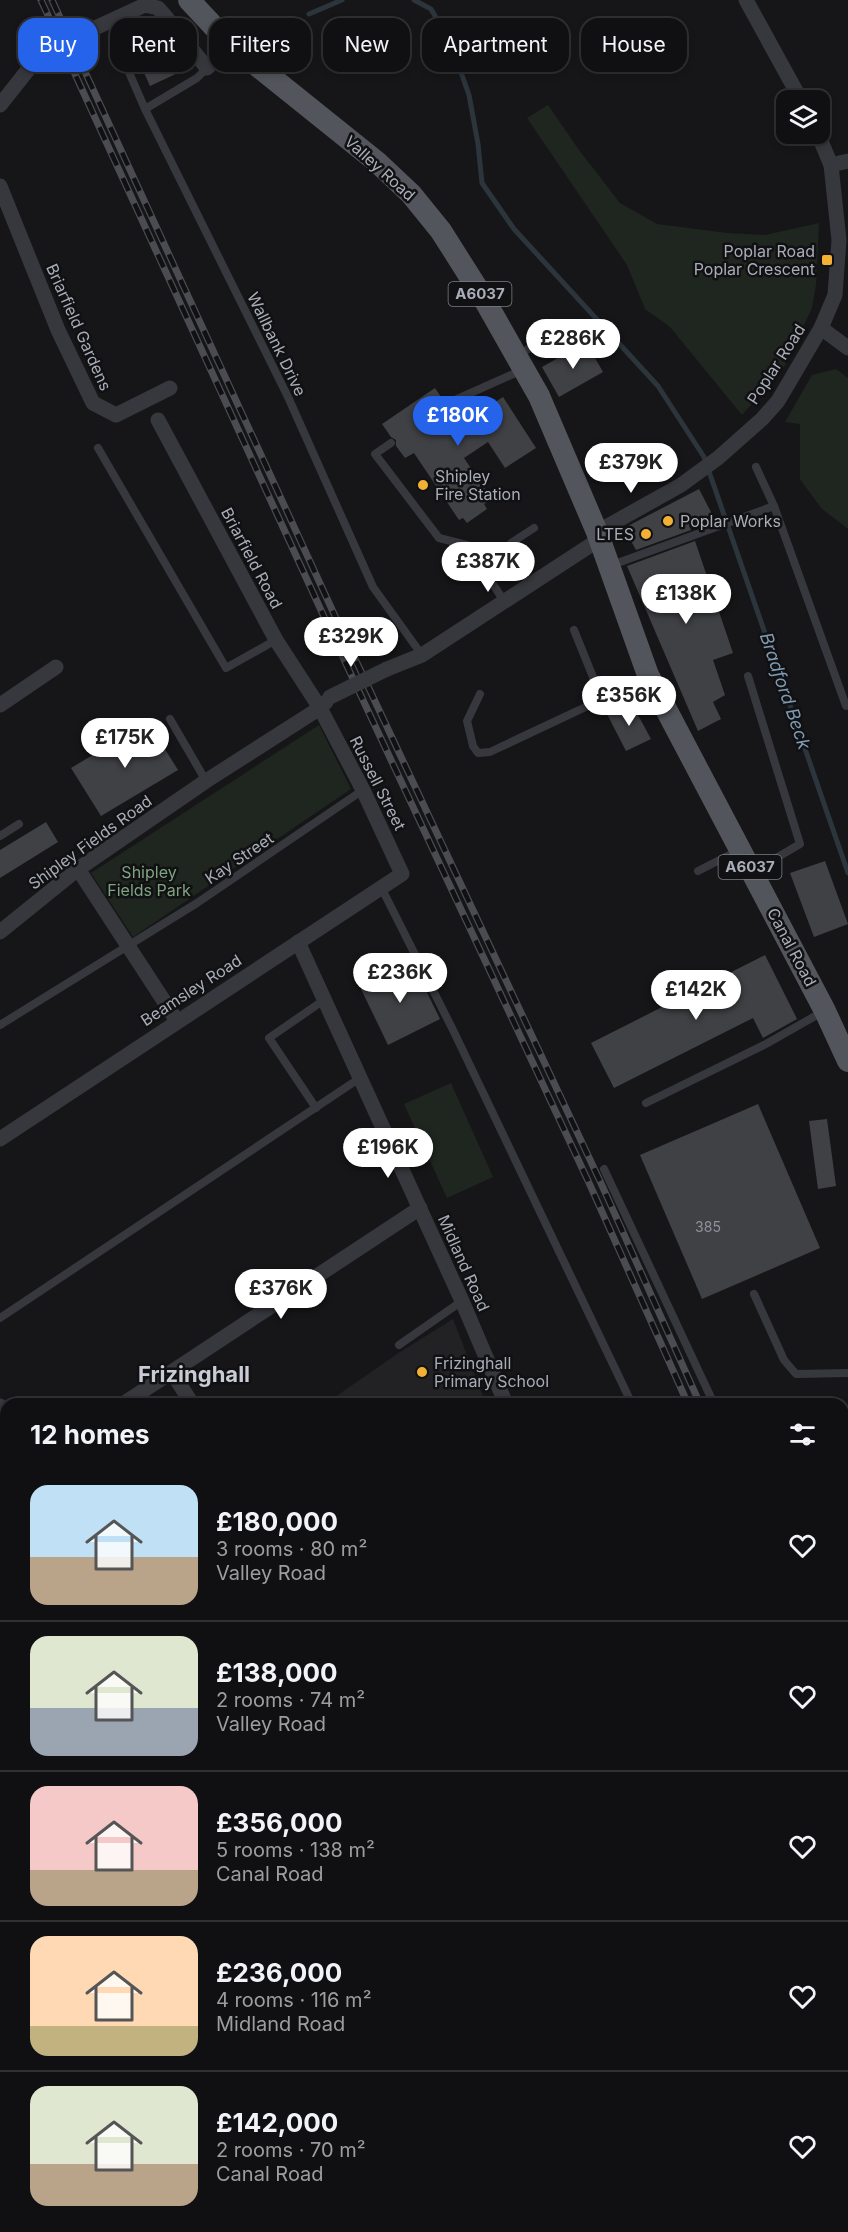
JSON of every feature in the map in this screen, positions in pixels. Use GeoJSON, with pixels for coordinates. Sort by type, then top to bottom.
{"type":"FeatureCollection","features":[{"type":"Feature","properties":{"kind":"main road","name":"Valley Road"},"geometry":{"type":"LineString","coordinates":[[189,0],[209,21]]}},
{"type":"Feature","properties":{"kind":"main road","name":"Valley Road"},"geometry":{"type":"LineString","coordinates":[[265,72],[377,162],[411,194],[441,231],[484,299],[539,396],[599,535],[648,675]]}},
{"type":"Feature","properties":{"kind":"main road","name":"Canal Road"},"geometry":{"type":"LineString","coordinates":[[648,675],[825,1011],[848,1061]]}},
{"type":"Feature","properties":{"kind":"street"},"geometry":{"type":"LineString","coordinates":[[746,0],[796,90]]}},
{"type":"Feature","properties":{"kind":"street"},"geometry":{"type":"LineString","coordinates":[[0,105],[35,61],[47,52],[144,5],[158,8],[207,68]]}},
{"type":"Feature","properties":{"kind":"street","name":"Poplar Road"},"geometry":{"type":"LineString","coordinates":[[599,535],[692,477],[718,458],[762,419],[778,401],[821,328],[835,295],[838,240],[831,165],[822,144]]}},
{"type":"Feature","properties":{"kind":"street"},"geometry":{"type":"LineString","coordinates":[[831,165],[848,161]]}},
{"type":"Feature","properties":{"kind":"street","name":"Briarfield Gardens"},"geometry":{"type":"LineString","coordinates":[[0,186],[58,330],[93,403],[116,415],[170,388]]}},
{"type":"Feature","properties":{"kind":"street"},"geometry":{"type":"LineString","coordinates":[[821,328],[848,348]]}},
{"type":"Feature","properties":{"kind":"street","name":"Briarfield Road"},"geometry":{"type":"LineString","coordinates":[[158,420],[276,640],[325,703]]}},
{"type":"Feature","properties":{"kind":"street","name":"Shipley Fields Road"},"geometry":{"type":"LineString","coordinates":[[0,932],[78,869],[206,781],[325,703],[387,669],[422,655],[599,535]]}},
{"type":"Feature","properties":{"kind":"street"},"geometry":{"type":"LineString","coordinates":[[0,705],[56,667]]}},
{"type":"Feature","properties":{"kind":"street","name":"Russell Street"},"geometry":{"type":"LineString","coordinates":[[325,703],[402,874]]}},
{"type":"Feature","properties":{"kind":"street"},"geometry":{"type":"LineString","coordinates":[[78,869],[177,1021]]}},
{"type":"Feature","properties":{"kind":"street","name":"Beamsley Road"},"geometry":{"type":"LineString","coordinates":[[0,1139],[402,874]]}},
{"type":"Feature","properties":{"kind":"street","name":"Midland Road"},"geometry":{"type":"LineString","coordinates":[[298,942],[462,1301],[503,1398]]}},
{"type":"Feature","properties":{"kind":"street"},"geometry":{"type":"LineString","coordinates":[[132,1398],[420,1208]]}},
{"type":"Feature","properties":{"kind":"street"},"geometry":{"type":"LineString","coordinates":[[172,1372],[188,1398]]}},
{"type":"Feature","properties":{"kind":"lane"},"geometry":{"type":"LineString","coordinates":[[145,109],[196,78],[207,68]]}},
{"type":"Feature","properties":{"kind":"lane","name":"Wallbank Drive"},"geometry":{"type":"LineString","coordinates":[[129,72],[288,397],[373,587],[422,655]]}},
{"type":"Feature","properties":{"kind":"lane"},"geometry":{"type":"LineString","coordinates":[[455,400],[520,362],[557,334]]}},
{"type":"Feature","properties":{"kind":"lane"},"geometry":{"type":"LineString","coordinates":[[391,443],[375,454],[439,538],[467,545],[504,601]]}},
{"type":"Feature","properties":{"kind":"lane"},"geometry":{"type":"LineString","coordinates":[[98,448],[226,668],[276,640]]}},
{"type":"Feature","properties":{"kind":"lane"},"geometry":{"type":"LineString","coordinates":[[756,467],[774,506],[846,706]]}},
{"type":"Feature","properties":{"kind":"lane"},"geometry":{"type":"LineString","coordinates":[[611,566],[774,506]]}},
{"type":"Feature","properties":{"kind":"lane"},"geometry":{"type":"LineString","coordinates":[[486,574],[493,570],[511,543],[534,528]]}},
{"type":"Feature","properties":{"kind":"lane"},"geometry":{"type":"LineString","coordinates":[[574,630],[597,687],[604,698]]}},
{"type":"Feature","properties":{"kind":"lane"},"geometry":{"type":"LineString","coordinates":[[480,694],[467,721],[473,746],[478,753],[490,752],[648,675]]}},
{"type":"Feature","properties":{"kind":"lane"},"geometry":{"type":"LineString","coordinates":[[748,676],[800,844],[752,872]]}},
{"type":"Feature","properties":{"kind":"lane"},"geometry":{"type":"LineString","coordinates":[[170,719],[206,781]]}},
{"type":"Feature","properties":{"kind":"lane","name":"Kay Street"},"geometry":{"type":"LineString","coordinates":[[0,1025],[197,903],[363,790]]}},
{"type":"Feature","properties":{"kind":"lane"},"geometry":{"type":"LineString","coordinates":[[0,836],[19,824]]}},
{"type":"Feature","properties":{"kind":"lane"},"geometry":{"type":"LineString","coordinates":[[698,871],[740,849]]}},
{"type":"Feature","properties":{"kind":"lane"},"geometry":{"type":"LineString","coordinates":[[381,887],[463,1051],[629,1398]]}},
{"type":"Feature","properties":{"kind":"lane"},"geometry":{"type":"LineString","coordinates":[[316,1108],[269,1038],[324,999]]}},
{"type":"Feature","properties":{"kind":"lane"},"geometry":{"type":"LineString","coordinates":[[646,1103],[766,1044],[825,1011]]}},
{"type":"Feature","properties":{"kind":"lane"},"geometry":{"type":"LineString","coordinates":[[0,1318],[360,1077]]}},
{"type":"Feature","properties":{"kind":"lane"},"geometry":{"type":"LineString","coordinates":[[604,1169],[711,1398]]}},
{"type":"Feature","properties":{"kind":"lane"},"geometry":{"type":"LineString","coordinates":[[754,1294],[784,1360],[796,1374],[848,1373]]}},
{"type":"Feature","properties":{"kind":"lane"},"geometry":{"type":"LineString","coordinates":[[399,1346],[462,1301]]}},
{"type":"Feature","properties":{"kind":"shaded area","name":"Frizinghall Primary School"},"geometry":{"type":"Polygon","coordinates":[[[453,1319],[484,1398],[334,1398],[453,1319]]]}},
{"type":"Feature","properties":{"kind":"green space"},"geometry":{"type":"Polygon","coordinates":[[[548,105],[620,203],[657,224],[727,233],[765,235],[819,223],[816,285],[812,308],[783,369],[742,415],[670,327],[645,309],[627,265],[527,118],[548,105]]]}},
{"type":"Feature","properties":{"kind":"green space"},"geometry":{"type":"Polygon","coordinates":[[[836,369],[848,378],[848,529],[821,508],[800,479],[800,424],[785,422],[812,375],[836,369]]]}},
{"type":"Feature","properties":{"kind":"green space","name":"Shipley Fields Park"},"geometry":{"type":"Polygon","coordinates":[[[319,725],[351,789],[133,937],[91,873],[319,725]]]}},
{"type":"Feature","properties":{"kind":"green space"},"geometry":{"type":"Polygon","coordinates":[[[451,1083],[493,1177],[447,1198],[404,1104],[451,1083]]]}},
{"type":"Feature","properties":{"kind":"building"},"geometry":{"type":"Polygon","coordinates":[[[144,72],[180,72],[150,86],[144,72]]]}},
{"type":"Feature","properties":{"kind":"building"},"geometry":{"type":"Polygon","coordinates":[[[586,342],[603,372],[559,397],[542,367],[586,342]]]}},
{"type":"Feature","properties":{"kind":"building"},"geometry":{"type":"Polygon","coordinates":[[[435,388],[460,425],[503,397],[536,448],[505,468],[488,442],[464,458],[492,499],[484,504],[487,509],[467,523],[463,518],[459,520],[414,453],[405,458],[396,446],[396,440],[382,424],[435,388]]]}},
{"type":"Feature","properties":{"kind":"building","name":"Poplar Works"},"geometry":{"type":"Polygon","coordinates":[[[699,489],[712,514],[689,526],[691,530],[636,550],[624,528],[699,489]]]}},
{"type":"Feature","properties":{"kind":"building"},"geometry":{"type":"Polygon","coordinates":[[[695,541],[733,653],[713,660],[725,695],[713,702],[721,719],[698,731],[627,566],[695,541]]]}},
{"type":"Feature","properties":{"kind":"building"},"geometry":{"type":"Polygon","coordinates":[[[631,702],[651,739],[626,751],[607,714],[631,702]]]}},
{"type":"Feature","properties":{"kind":"building"},"geometry":{"type":"Polygon","coordinates":[[[148,722],[178,770],[101,816],[71,768],[148,722]]]}},
{"type":"Feature","properties":{"kind":"building"},"geometry":{"type":"Polygon","coordinates":[[[46,822],[58,842],[0,878],[0,850],[46,822]]]}},
{"type":"Feature","properties":{"kind":"building"},"geometry":{"type":"Polygon","coordinates":[[[825,861],[848,924],[814,937],[790,873],[825,861]]]}},
{"type":"Feature","properties":{"kind":"building"},"geometry":{"type":"Polygon","coordinates":[[[765,955],[797,1019],[763,1038],[753,1018],[614,1088],[591,1043],[765,955]]]}},
{"type":"Feature","properties":{"kind":"building"},"geometry":{"type":"Polygon","coordinates":[[[413,964],[440,1019],[388,1045],[361,989],[413,964]]]}},
{"type":"Feature","properties":{"kind":"building"},"geometry":{"type":"Polygon","coordinates":[[[758,1104],[820,1248],[702,1299],[640,1155],[758,1104]]]}},
{"type":"Feature","properties":{"kind":"building"},"geometry":{"type":"Polygon","coordinates":[[[827,1119],[836,1186],[818,1189],[809,1121],[827,1119]]]}},
{"type":"Feature","properties":{"kind":"waterway","name":"Bradford Beck"},"geometry":{"type":"LineString","coordinates":[[309,14],[342,0]]}},
{"type":"Feature","properties":{"kind":"waterway","name":"Bradford Beck"},"geometry":{"type":"LineString","coordinates":[[414,0],[431,9],[450,41],[469,95],[482,183],[514,229],[658,386],[704,457],[848,873]]}},
{"type":"Feature","properties":{"kind":"railway"},"geometry":{"type":"LineString","coordinates":[[41,0],[326,621],[590,1185],[685,1398]]}},
{"type":"Feature","properties":{"kind":"railway"},"geometry":{"type":"LineString","coordinates":[[52,0],[335,616],[600,1181],[697,1398]]}},
{"type":"Feature","properties":{"kind":"place","name":"Poplar Road Poplar Crescent"},"geometry":{"type":"Point","coordinates":[827,260]}},
{"type":"Feature","properties":{"kind":"place","name":"Shipley Fire Station"},"geometry":{"type":"Point","coordinates":[423,485]}},
{"type":"Feature","properties":{"kind":"place","name":"Poplar Works"},"geometry":{"type":"Point","coordinates":[668,521]}},
{"type":"Feature","properties":{"kind":"place","name":"LTES"},"geometry":{"type":"Point","coordinates":[646,534]}},
{"type":"Feature","properties":{"kind":"place","name":"Frizinghall Primary School"},"geometry":{"type":"Point","coordinates":[422,1372]}},
{"type":"Feature","properties":{"kind":"district","name":"Frizinghall"},"geometry":{"type":"Point","coordinates":[194,1374]}}]}
